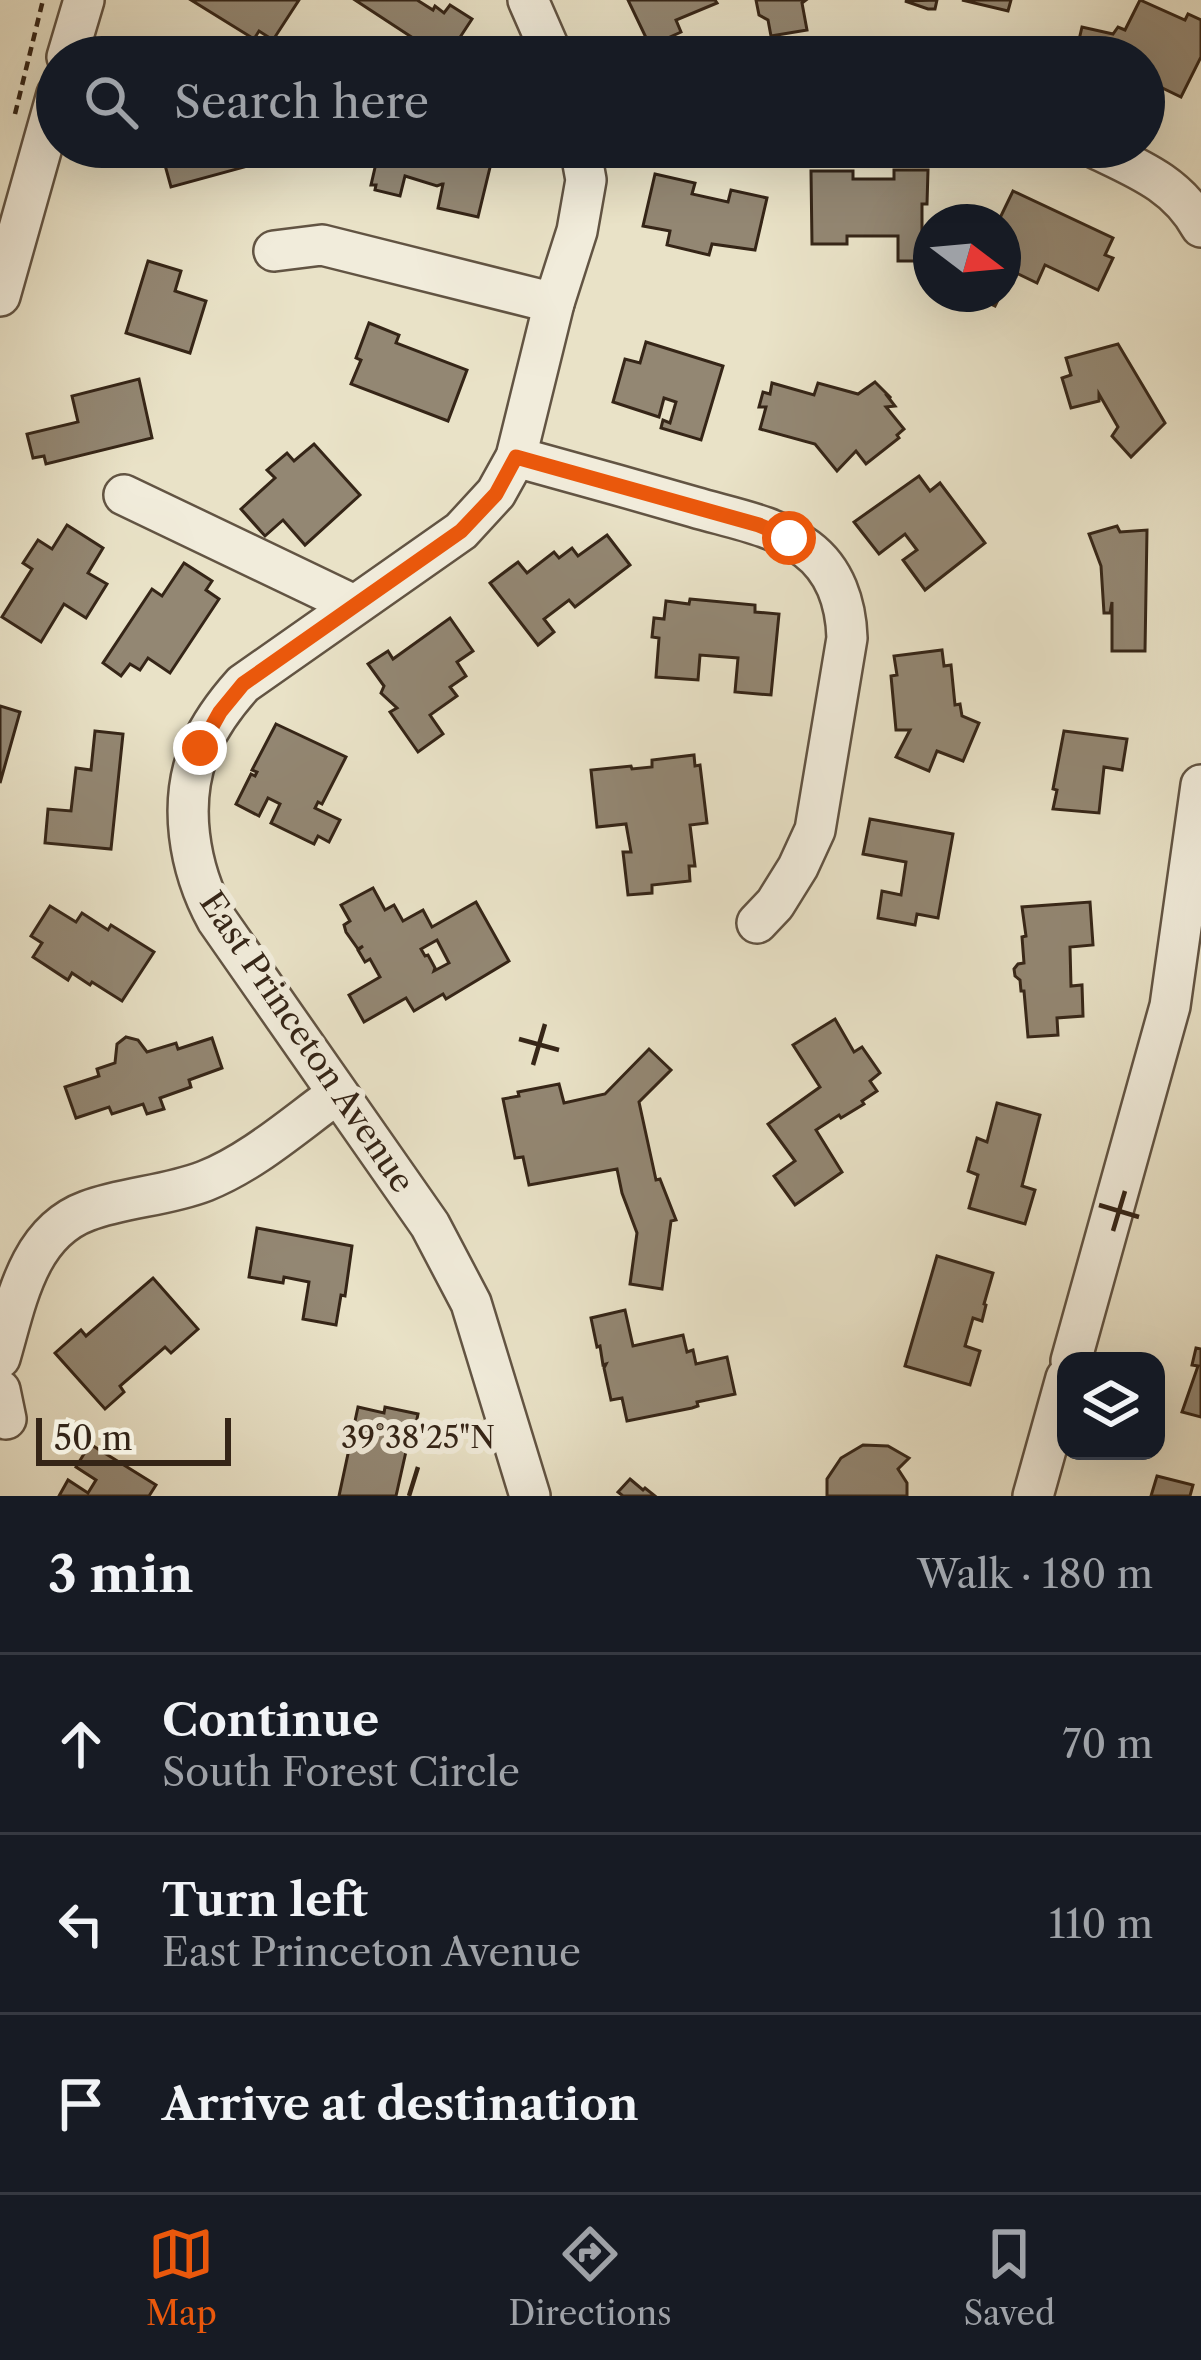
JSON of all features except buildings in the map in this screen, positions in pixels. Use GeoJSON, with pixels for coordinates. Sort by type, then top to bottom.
{"type":"FeatureCollection","features":[{"type":"Feature","properties":{"kind":"street"},"geometry":{"type":"LineString","coordinates":[[74,36],[83,0]]}},
{"type":"Feature","properties":{"kind":"street"},"geometry":{"type":"LineString","coordinates":[[528,0],[544,36]]}},
{"type":"Feature","properties":{"kind":"street"},"geometry":{"type":"LineString","coordinates":[[0,296],[36,168]]}},
{"type":"Feature","properties":{"kind":"street","name":"East Princeton Avenue"},"geometry":{"type":"LineString","coordinates":[[530,1496],[472,1303],[453,1264],[217,920],[204,896],[189,836],[189,813],[200,748],[220,712],[254,674],[461,531],[496,494],[516,457],[554,302],[577,231],[584,168]]}},
{"type":"Feature","properties":{"kind":"street"},"geometry":{"type":"LineString","coordinates":[[1138,168],[1180,196],[1201,227]]}},
{"type":"Feature","properties":{"kind":"street"},"geometry":{"type":"LineString","coordinates":[[274,250],[322,245],[554,302]]}},
{"type":"Feature","properties":{"kind":"street"},"geometry":{"type":"LineString","coordinates":[[516,457],[759,525],[808,550],[836,585],[847,638],[815,830],[775,904],[757,923]]}},
{"type":"Feature","properties":{"kind":"street"},"geometry":{"type":"LineString","coordinates":[[124,495],[354,605]]}},
{"type":"Feature","properties":{"kind":"street"},"geometry":{"type":"LineString","coordinates":[[1074,1352],[1170,1006],[1201,785]]}},
{"type":"Feature","properties":{"kind":"street"},"geometry":{"type":"LineString","coordinates":[[0,1358],[22,1283],[32,1260],[55,1230],[88,1210],[209,1180],[337,1094]]}},
{"type":"Feature","properties":{"kind":"street"},"geometry":{"type":"LineString","coordinates":[[1033,1496],[1057,1410]]}},
{"type":"Feature","properties":{"kind":"path"},"geometry":{"type":"LineString","coordinates":[[14,119],[43,0]]}},
{"type":"Feature","properties":{"kind":"route"},"geometry":{"type":"LineString","coordinates":[[200,748],[243,684],[461,531],[496,494],[516,457],[759,525],[789,538]]}}]}
